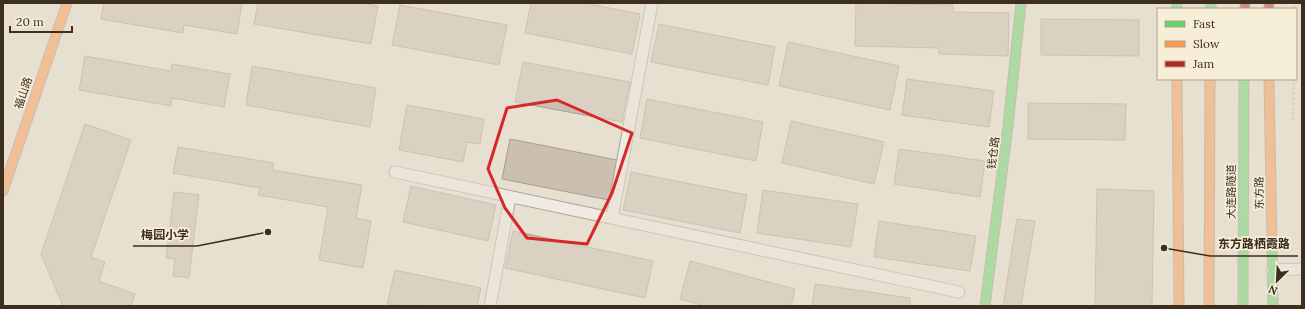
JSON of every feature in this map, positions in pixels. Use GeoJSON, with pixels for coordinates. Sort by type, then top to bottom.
{"type":"FeatureCollection","features":[{"type":"Feature","properties":{"kind":"main road","name":"福山路"},"geometry":{"type":"LineString","coordinates":[[3,191],[67,3]]}},
{"type":"Feature","properties":{"kind":"main road","name":"钱仓路"},"geometry":{"type":"LineString","coordinates":[[985,306],[1008,126],[1021,3]]}},
{"type":"Feature","properties":{"kind":"main road"},"geometry":{"type":"LineString","coordinates":[[1177,80],[1179,306]]}},
{"type":"Feature","properties":{"kind":"main road","name":"大连路隧道"},"geometry":{"type":"LineString","coordinates":[[1209,306],[1210,80]]}},
{"type":"Feature","properties":{"kind":"main road","name":"大连路隧道"},"geometry":{"type":"LineString","coordinates":[[1242,306],[1244,80]]}},
{"type":"Feature","properties":{"kind":"main road","name":"东方路"},"geometry":{"type":"LineString","coordinates":[[1269,80],[1273,306]]}},
{"type":"Feature","properties":{"kind":"lane"},"geometry":{"type":"LineString","coordinates":[[612,218],[652,3]]}},
{"type":"Feature","properties":{"kind":"lane"},"geometry":{"type":"LineString","coordinates":[[395,172],[510,198],[612,218],[959,292]]}},
{"type":"Feature","properties":{"kind":"lane"},"geometry":{"type":"LineString","coordinates":[[490,306],[510,198]]}},
{"type":"Feature","properties":{"kind":"lane"},"geometry":{"type":"LineString","coordinates":[[1272,270],[1302,269]]}},
{"type":"Feature","properties":{"kind":"highlighted area"},"geometry":{"type":"Polygon","coordinates":[[[557,100],[632,133],[612,193],[587,244],[527,238],[505,208],[488,169],[507,108],[557,100]]]}},
{"type":"Feature","properties":{"kind":"building"},"geometry":{"type":"Polygon","coordinates":[[[104,3],[242,3],[237,34],[184,25],[183,33],[101,19],[104,3]]]}},
{"type":"Feature","properties":{"kind":"building"},"geometry":{"type":"Polygon","coordinates":[[[258,3],[363,3],[378,6],[371,44],[254,24],[258,3]]]}},
{"type":"Feature","properties":{"kind":"building"},"geometry":{"type":"Polygon","coordinates":[[[531,3],[584,3],[640,14],[632,54],[525,33],[531,3]]]}},
{"type":"Feature","properties":{"kind":"building"},"geometry":{"type":"Polygon","coordinates":[[[856,3],[953,5],[953,12],[1009,13],[1008,56],[939,54],[939,48],[855,46],[856,3]]]}},
{"type":"Feature","properties":{"kind":"building"},"geometry":{"type":"Polygon","coordinates":[[[400,5],[507,25],[499,65],[392,45],[400,5]]]}},
{"type":"Feature","properties":{"kind":"building"},"geometry":{"type":"Polygon","coordinates":[[[1041,19],[1139,20],[1139,56],[1041,55],[1041,19]]]}},
{"type":"Feature","properties":{"kind":"building"},"geometry":{"type":"Polygon","coordinates":[[[659,24],[775,47],[768,85],[651,62],[659,24]]]}},
{"type":"Feature","properties":{"kind":"building"},"geometry":{"type":"Polygon","coordinates":[[[788,42],[899,66],[890,110],[779,86],[788,42]]]}},
{"type":"Feature","properties":{"kind":"building"},"geometry":{"type":"Polygon","coordinates":[[[85,56],[171,71],[172,64],[230,74],[224,107],[172,98],[171,106],[79,90],[85,56]]]}},
{"type":"Feature","properties":{"kind":"building"},"geometry":{"type":"Polygon","coordinates":[[[523,62],[630,82],[622,122],[515,102],[523,62]]]}},
{"type":"Feature","properties":{"kind":"building"},"geometry":{"type":"Polygon","coordinates":[[[252,66],[376,88],[370,127],[246,105],[252,66]]]}},
{"type":"Feature","properties":{"kind":"building"},"geometry":{"type":"Polygon","coordinates":[[[907,79],[994,91],[989,127],[902,115],[907,79]]]}},
{"type":"Feature","properties":{"kind":"building"},"geometry":{"type":"Polygon","coordinates":[[[647,99],[763,122],[756,161],[640,138],[647,99]]]}},
{"type":"Feature","properties":{"kind":"building"},"geometry":{"type":"Polygon","coordinates":[[[1028,103],[1126,104],[1125,140],[1028,139],[1028,103]]]}},
{"type":"Feature","properties":{"kind":"building"},"geometry":{"type":"Polygon","coordinates":[[[407,105],[484,119],[480,144],[467,142],[463,162],[399,150],[407,105]]]}},
{"type":"Feature","properties":{"kind":"building"},"geometry":{"type":"Polygon","coordinates":[[[791,121],[884,142],[874,184],[782,163],[791,121]]]}},
{"type":"Feature","properties":{"kind":"building"},"geometry":{"type":"Polygon","coordinates":[[[85,124],[131,140],[91,257],[105,262],[99,281],[135,294],[131,306],[63,306],[41,254],[85,124]]]}},
{"type":"Feature","properties":{"kind":"building"},"geometry":{"type":"Polygon","coordinates":[[[510,139],[617,160],[609,200],[502,179],[510,139]]]}},
{"type":"Feature","properties":{"kind":"building"},"geometry":{"type":"Polygon","coordinates":[[[178,147],[274,163],[272,170],[362,185],[356,218],[371,221],[363,268],[319,260],[328,207],[258,195],[260,188],[173,173],[178,147]]]}},
{"type":"Feature","properties":{"kind":"building"},"geometry":{"type":"Polygon","coordinates":[[[899,149],[985,161],[980,197],[894,184],[899,149]]]}},
{"type":"Feature","properties":{"kind":"building"},"geometry":{"type":"Polygon","coordinates":[[[631,172],[747,195],[740,233],[623,210],[631,172]]]}},
{"type":"Feature","properties":{"kind":"building"},"geometry":{"type":"Polygon","coordinates":[[[411,186],[496,205],[488,241],[403,222],[411,186]]]}},
{"type":"Feature","properties":{"kind":"building"},"geometry":{"type":"Polygon","coordinates":[[[1097,189],[1154,191],[1152,306],[1095,306],[1097,189]]]}},
{"type":"Feature","properties":{"kind":"building"},"geometry":{"type":"Polygon","coordinates":[[[763,190],[858,204],[851,247],[757,233],[763,190]]]}},
{"type":"Feature","properties":{"kind":"building"},"geometry":{"type":"Polygon","coordinates":[[[174,192],[199,195],[189,278],[173,276],[175,259],[166,258],[174,192]]]}},
{"type":"Feature","properties":{"kind":"building"},"geometry":{"type":"Polygon","coordinates":[[[1017,219],[1035,221],[1021,306],[1003,306],[1017,219]]]}},
{"type":"Feature","properties":{"kind":"building"},"geometry":{"type":"Polygon","coordinates":[[[879,221],[976,236],[970,271],[874,257],[879,221]]]}},
{"type":"Feature","properties":{"kind":"building"},"geometry":{"type":"Polygon","coordinates":[[[513,231],[653,261],[645,298],[505,268],[513,231]]]}},
{"type":"Feature","properties":{"kind":"building"},"geometry":{"type":"Polygon","coordinates":[[[690,261],[795,289],[791,306],[705,306],[680,299],[690,261]]]}},
{"type":"Feature","properties":{"kind":"building"},"geometry":{"type":"Polygon","coordinates":[[[395,270],[481,288],[477,306],[387,305],[395,270]]]}},
{"type":"Feature","properties":{"kind":"building"},"geometry":{"type":"Polygon","coordinates":[[[815,284],[910,298],[910,305],[915,306],[812,306],[815,284]]]}},
{"type":"Feature","properties":{"kind":"traffic: fast"},"geometry":{"type":"LineString","coordinates":[[985,306],[1008,126],[1021,3]]}},
{"type":"Feature","properties":{"kind":"traffic: fast"},"geometry":{"type":"LineString","coordinates":[[1177,3],[1177,8]]}},
{"type":"Feature","properties":{"kind":"traffic: fast"},"geometry":{"type":"LineString","coordinates":[[1211,3],[1211,8]]}},
{"type":"Feature","properties":{"kind":"traffic: fast"},"geometry":{"type":"LineString","coordinates":[[1243,306],[1244,80]]}},
{"type":"Feature","properties":{"kind":"traffic: fast"},"geometry":{"type":"LineString","coordinates":[[1272,245],[1273,306]]}},
{"type":"Feature","properties":{"kind":"traffic: slow"},"geometry":{"type":"LineString","coordinates":[[3,191],[67,3]]}},
{"type":"Feature","properties":{"kind":"traffic: slow"},"geometry":{"type":"LineString","coordinates":[[1177,80],[1179,306]]}},
{"type":"Feature","properties":{"kind":"traffic: slow"},"geometry":{"type":"LineString","coordinates":[[1209,306],[1210,80]]}},
{"type":"Feature","properties":{"kind":"traffic: slow"},"geometry":{"type":"LineString","coordinates":[[1269,80],[1272,245]]}},
{"type":"Feature","properties":{"kind":"traffic: jam"},"geometry":{"type":"LineString","coordinates":[[1245,3],[1245,8]]}},
{"type":"Feature","properties":{"kind":"traffic: jam"},"geometry":{"type":"LineString","coordinates":[[1269,3],[1269,8]]}},
{"type":"Feature","properties":{"kind":"place","name":"梅园小学"},"geometry":{"type":"Point","coordinates":[268,232]}},
{"type":"Feature","properties":{"kind":"place","name":"东方路栖霞路"},"geometry":{"type":"Point","coordinates":[1164,248]}}]}
